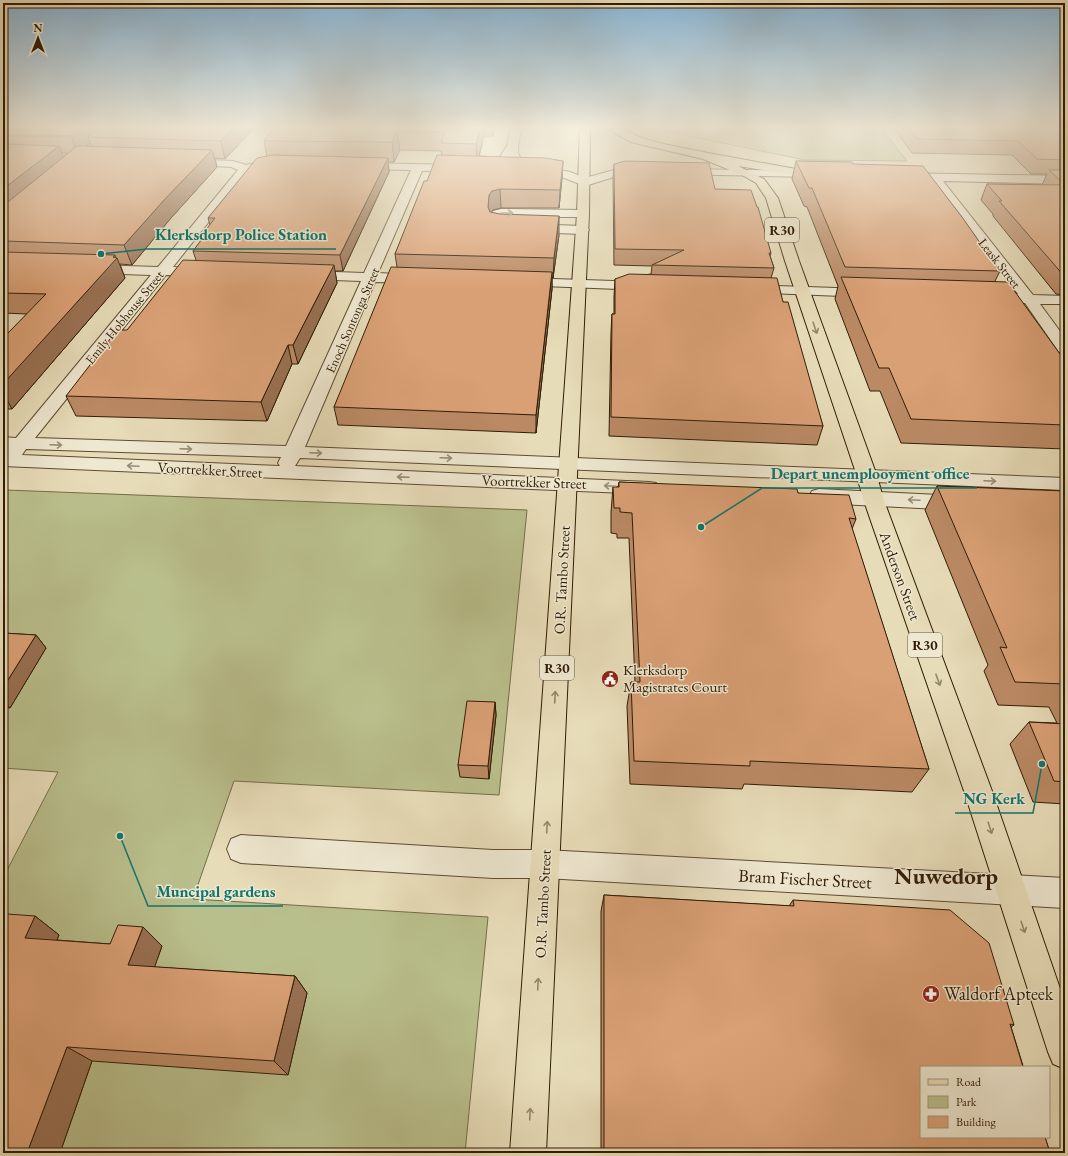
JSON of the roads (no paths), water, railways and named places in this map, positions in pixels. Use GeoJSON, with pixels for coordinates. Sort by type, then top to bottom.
{"type":"FeatureCollection","features":[{"type":"Feature","properties":{"kind":"main road","name":"O.R. Tambo Street"},"geometry":{"type":"LineString","coordinates":[[528,1153],[585,181]]}},
{"type":"Feature","properties":{"kind":"main road","name":"Anderson Street"},"geometry":{"type":"LineString","coordinates":[[760,181],[772,198],[802,291],[870,487],[978,791],[1065,1052]]}},
{"type":"Feature","properties":{"kind":"main road"},"geometry":{"type":"LineString","coordinates":[[772,198],[776,182],[778,181]]}},
{"type":"Feature","properties":{"kind":"street","name":"Emily Hobhouse Street"},"geometry":{"type":"LineString","coordinates":[[22,443],[235,181]]}},
{"type":"Feature","properties":{"kind":"street","name":"Enoch Sontonga Street"},"geometry":{"type":"LineString","coordinates":[[283,473],[294,452],[412,181]]}},
{"type":"Feature","properties":{"kind":"street","name":"Leask Street"},"geometry":{"type":"LineString","coordinates":[[937,181],[1065,349]]}},
{"type":"Feature","properties":{"kind":"street"},"geometry":{"type":"LineString","coordinates":[[501,213],[583,222],[502,227],[496,226],[495,220],[497,214],[501,213]]}},
{"type":"Feature","properties":{"kind":"street"},"geometry":{"type":"LineString","coordinates":[[83,268],[216,272]]}},
{"type":"Feature","properties":{"kind":"street"},"geometry":{"type":"LineString","coordinates":[[293,275],[432,279]]}},
{"type":"Feature","properties":{"kind":"street"},"geometry":{"type":"LineString","coordinates":[[510,282],[659,286]]}},
{"type":"Feature","properties":{"kind":"street"},"geometry":{"type":"LineString","coordinates":[[739,289],[880,294]]}},
{"type":"Feature","properties":{"kind":"street"},"geometry":{"type":"LineString","coordinates":[[974,297],[1065,300]]}},
{"type":"Feature","properties":{"kind":"street","name":"Voortrekker Street"},"geometry":{"type":"LineString","coordinates":[[4,457],[22,443],[294,452],[568,473],[870,487],[1065,484]]}},
{"type":"Feature","properties":{"kind":"street","name":"Voortrekker Street"},"geometry":{"type":"LineString","coordinates":[[4,457],[283,473],[568,473],[671,489]]}},
{"type":"Feature","properties":{"kind":"street","name":"Voortrekker Street"},"geometry":{"type":"LineString","coordinates":[[803,495],[870,487],[980,504]]}},
{"type":"Feature","properties":{"kind":"street","name":"Bram Fischer Street"},"geometry":{"type":"LineString","coordinates":[[241,849],[493,864],[545,864],[1065,893]]}},
{"type":"Feature","properties":{"kind":"place","name":"Klerksdorp Police Station"},"geometry":{"type":"Point","coordinates":[101,254]}},
{"type":"Feature","properties":{"kind":"place","name":"Depart unemplooyment office"},"geometry":{"type":"Point","coordinates":[701,527]}},
{"type":"Feature","properties":{"kind":"place","name":"Klerksdorp Magistrates Court"},"geometry":{"type":"Point","coordinates":[610,679]}},
{"type":"Feature","properties":{"kind":"place","name":"NG Kerk"},"geometry":{"type":"Point","coordinates":[1042,764]}},
{"type":"Feature","properties":{"kind":"place","name":"Muncipal gardens"},"geometry":{"type":"Point","coordinates":[120,836]}},
{"type":"Feature","properties":{"kind":"place","name":"Waldorf Apteek"},"geometry":{"type":"Point","coordinates":[931,994]}},
{"type":"Feature","properties":{"kind":"district","name":"Nuwedorp"},"geometry":{"type":"Point","coordinates":[946,876]}}]}
